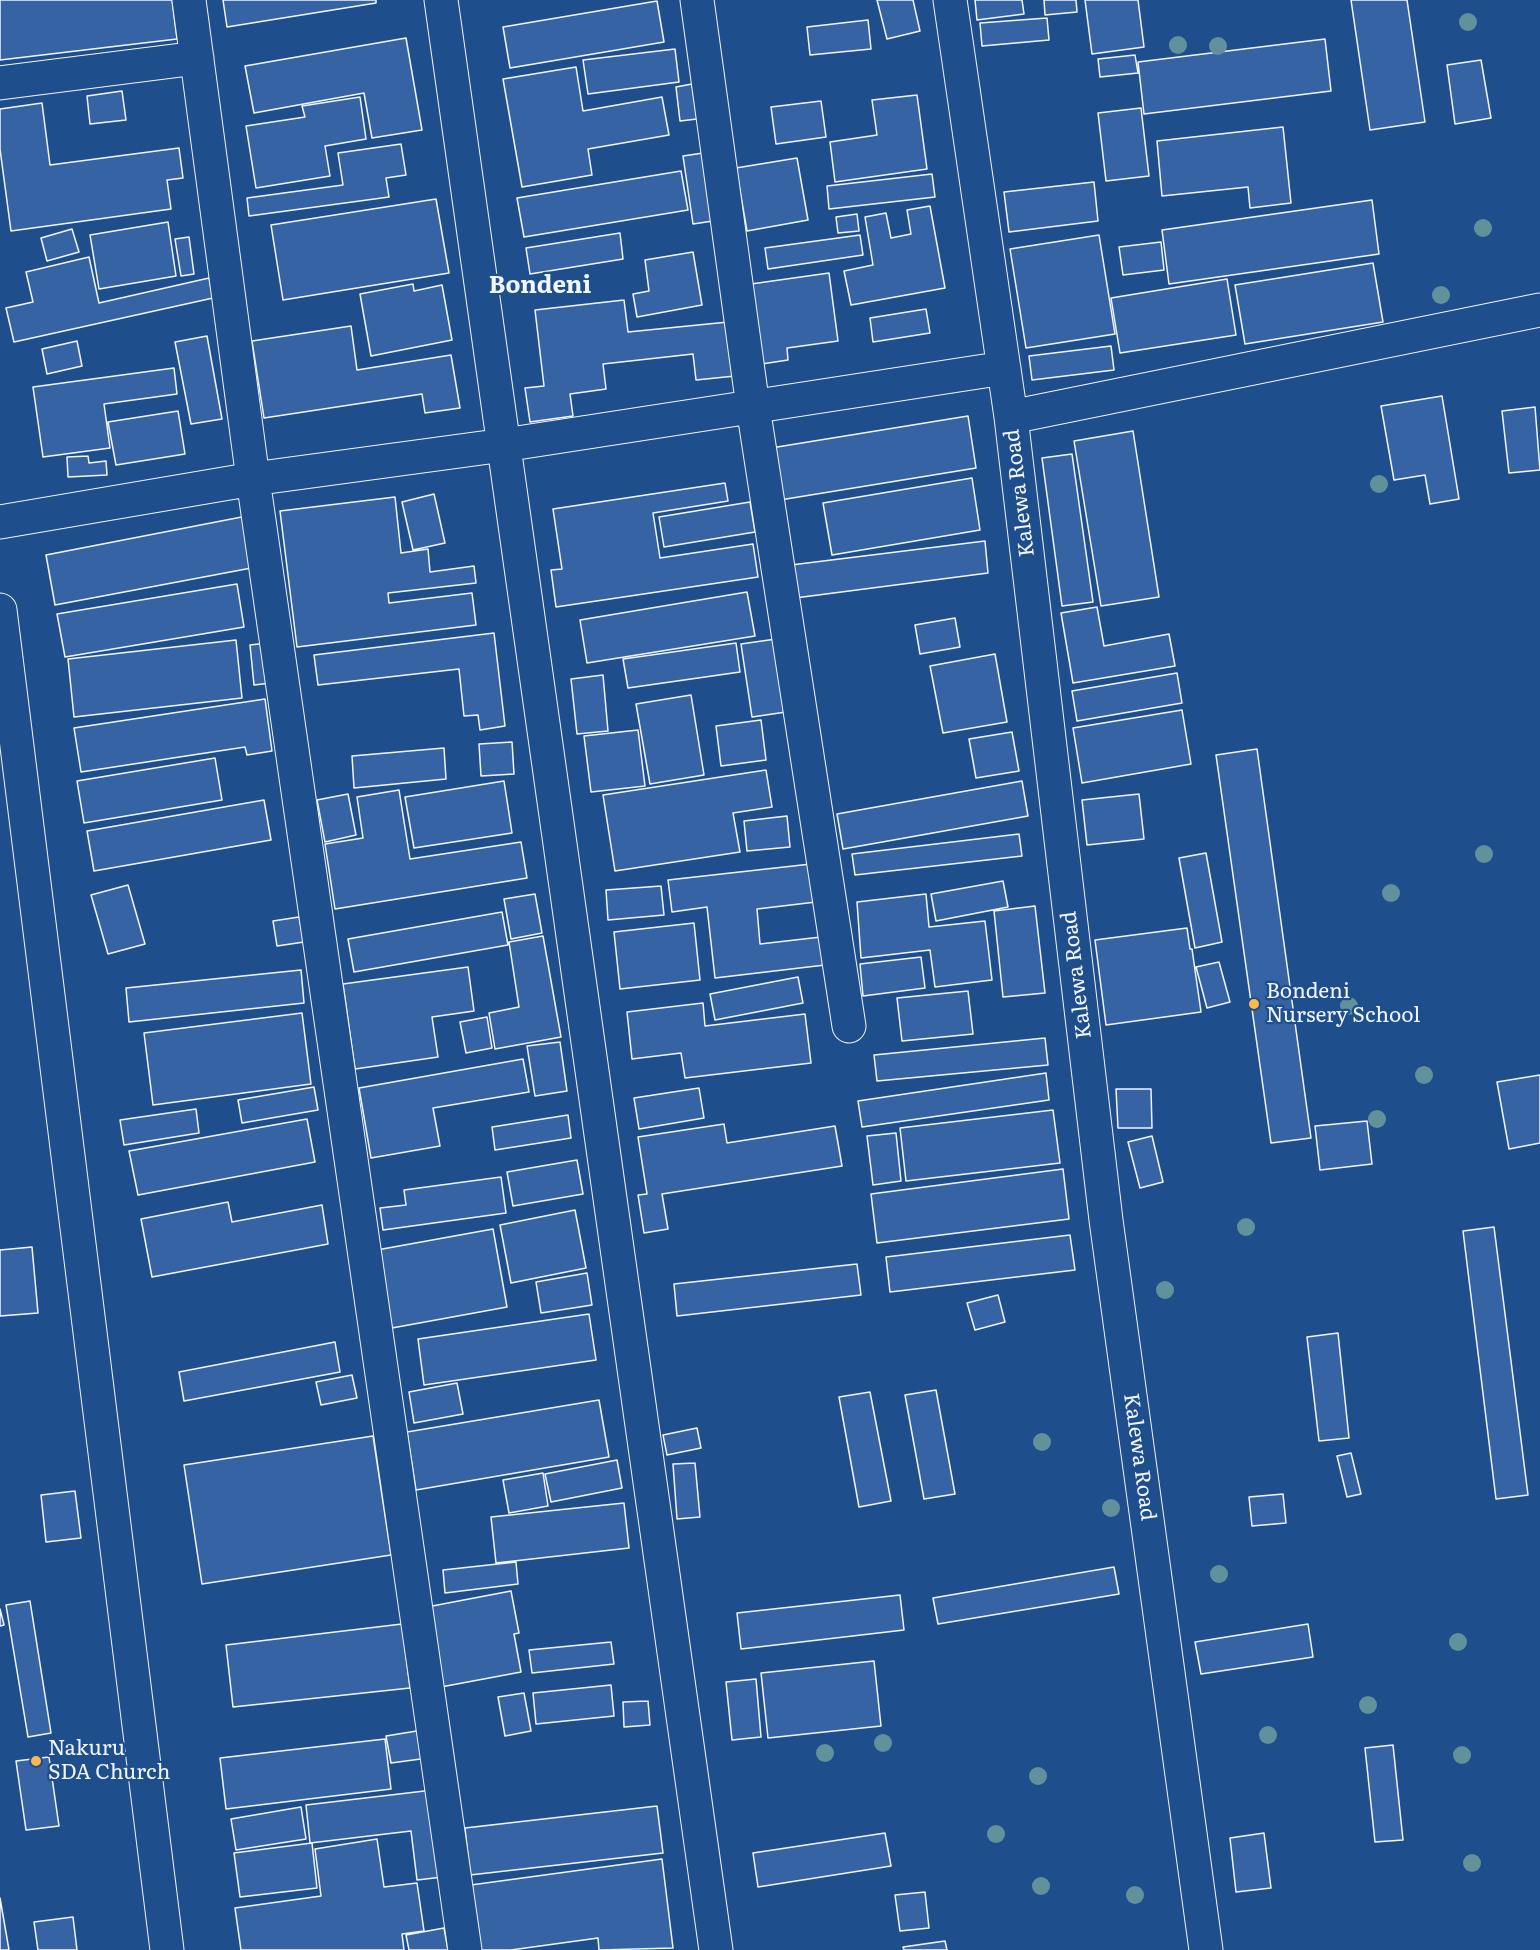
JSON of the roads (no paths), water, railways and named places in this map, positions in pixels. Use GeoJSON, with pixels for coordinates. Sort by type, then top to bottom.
{"type":"FeatureCollection","features":[{"type":"Feature","properties":{"kind":"street"},"geometry":{"type":"LineString","coordinates":[[189,0],[253,479],[465,1950]]}},
{"type":"Feature","properties":{"kind":"street"},"geometry":{"type":"LineString","coordinates":[[441,0],[716,1950]]}},
{"type":"Feature","properties":{"kind":"street"},"geometry":{"type":"LineString","coordinates":[[697,0],[753,407],[849,1026]]}},
{"type":"Feature","properties":{"kind":"street","name":"Kalewa Road"},"geometry":{"type":"LineString","coordinates":[[950,0],[1011,417],[1108,1232],[1206,1950]]}},
{"type":"Feature","properties":{"kind":"street"},"geometry":{"type":"LineString","coordinates":[[0,82],[197,58]]}},
{"type":"Feature","properties":{"kind":"street"},"geometry":{"type":"LineString","coordinates":[[1011,417],[1540,310]]}},
{"type":"Feature","properties":{"kind":"street"},"geometry":{"type":"LineString","coordinates":[[0,522],[253,479],[504,445],[1004,368]]}},
{"type":"Feature","properties":{"kind":"street"},"geometry":{"type":"LineString","coordinates":[[0,610],[167,1950]]}},
{"type":"Feature","properties":{"kind":"place","name":"Bondeni Nursery School"},"geometry":{"type":"Point","coordinates":[1254,1004]}},
{"type":"Feature","properties":{"kind":"place","name":"Nakuru SDA Church"},"geometry":{"type":"Point","coordinates":[36,1761]}},
{"type":"Feature","properties":{"kind":"district","name":"Bondeni"},"geometry":{"type":"Point","coordinates":[540,286]}}]}
